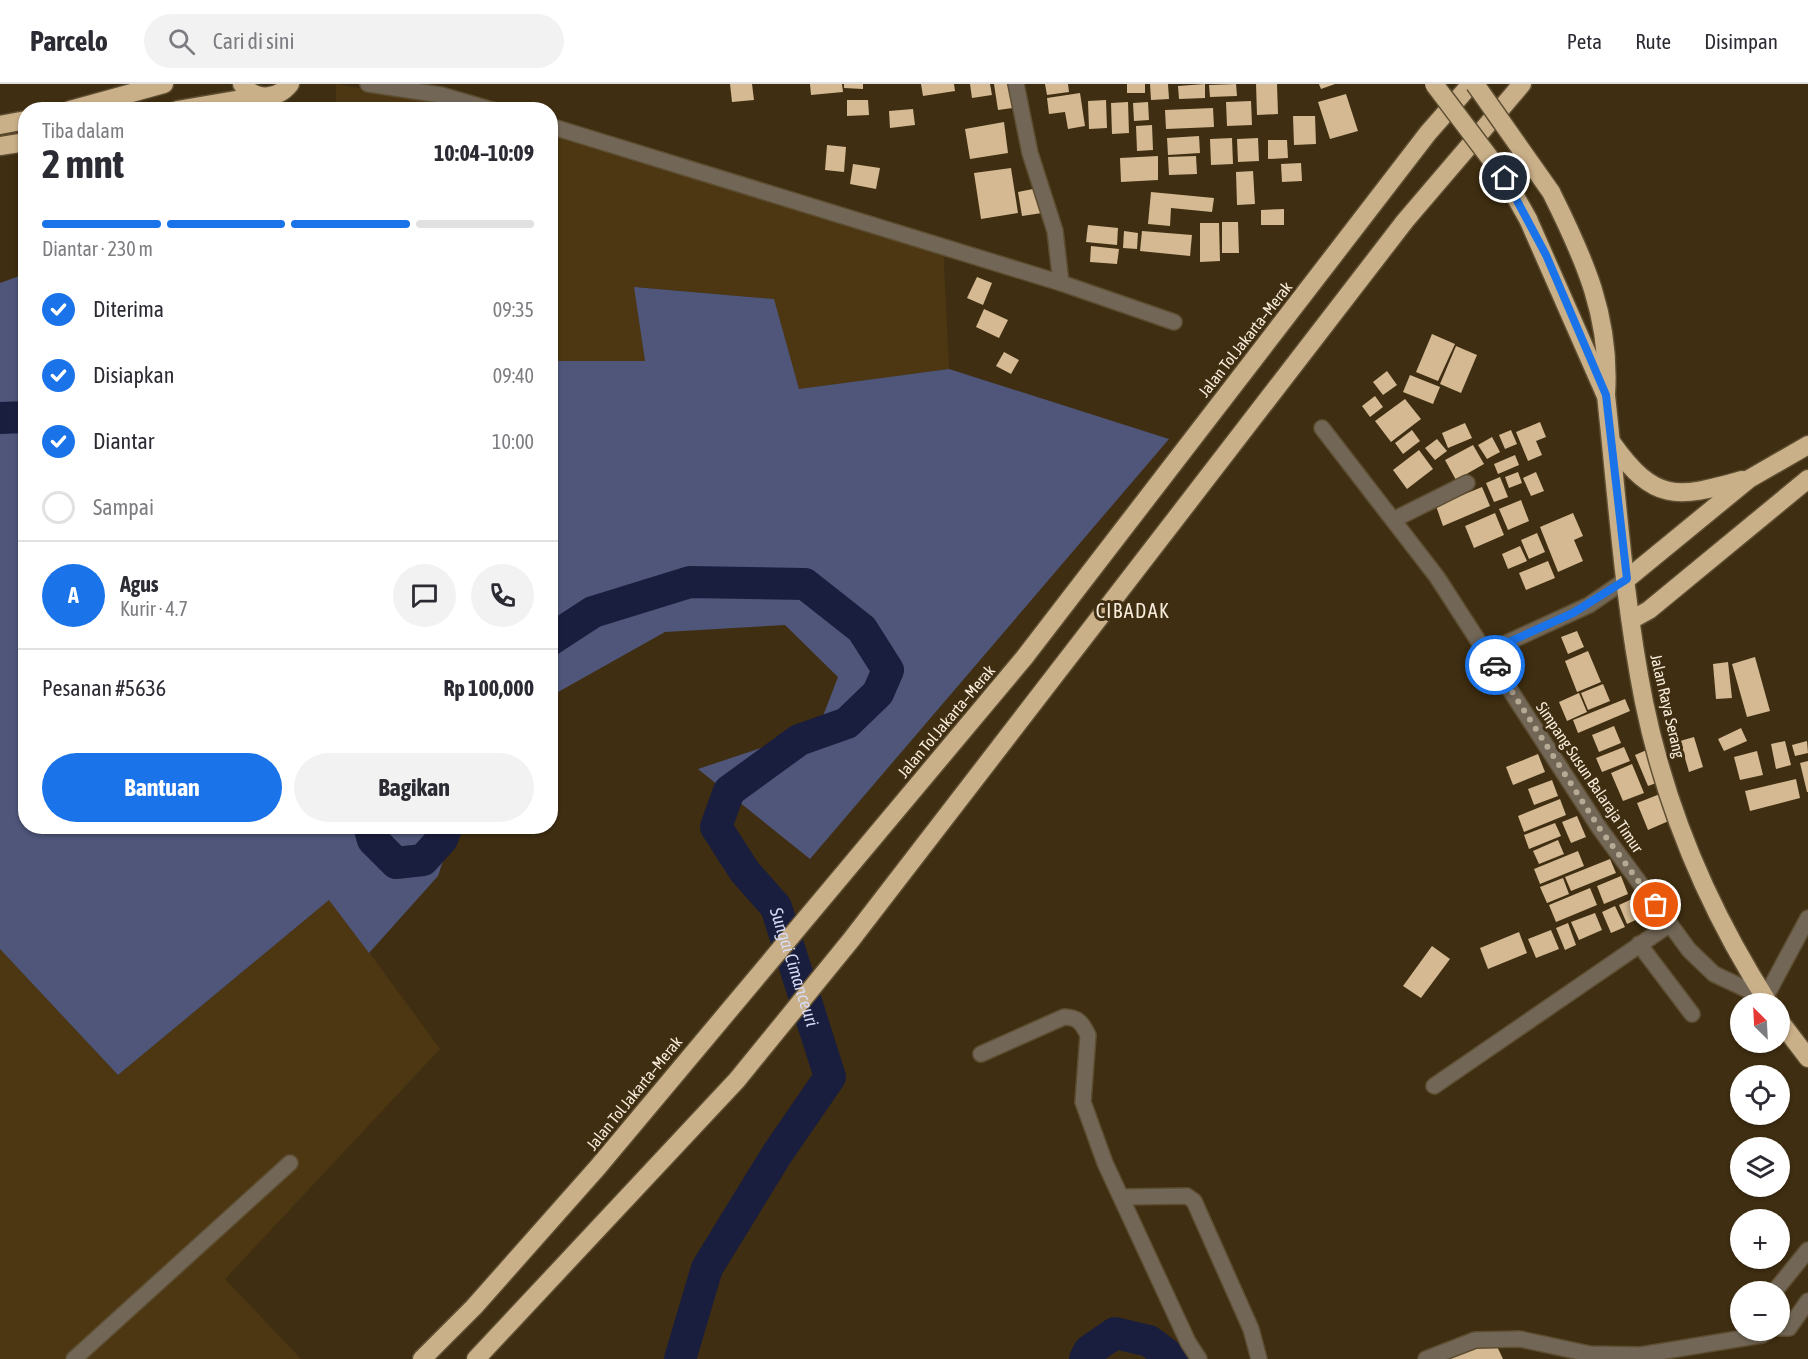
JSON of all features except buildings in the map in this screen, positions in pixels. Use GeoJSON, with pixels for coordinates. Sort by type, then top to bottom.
{"type":"FeatureCollection","features":[{"type":"Feature","properties":{"kind":"highway"},"geometry":{"type":"LineString","coordinates":[[99,102],[164,84]]}},
{"type":"Feature","properties":{"kind":"highway"},"geometry":{"type":"LineString","coordinates":[[242,84],[259,96]]}},
{"type":"Feature","properties":{"kind":"highway"},"geometry":{"type":"LineString","coordinates":[[224,102],[278,95],[290,84]]}},
{"type":"Feature","properties":{"kind":"highway","name":"Jalan Raya Serang"},"geometry":{"type":"LineString","coordinates":[[1434,84],[1505,178],[1528,219],[1606,395]]}},
{"type":"Feature","properties":{"kind":"highway","name":"Jalan Raya Serang"},"geometry":{"type":"LineString","coordinates":[[1473,84],[1551,192],[1591,281],[1605,332],[1608,364],[1606,395],[1631,620],[1644,703],[1676,816],[1694,864],[1722,923],[1762,993]]}},
{"type":"Feature","properties":{"kind":"highway","name":"Jalan Tol Jakarta–Merak"},"geometry":{"type":"LineString","coordinates":[[422,1359],[474,1306],[591,1176],[1024,658],[1428,133],[1473,84]]}},
{"type":"Feature","properties":{"kind":"highway"},"geometry":{"type":"LineString","coordinates":[[476,1359],[737,1080],[851,940],[1405,222],[1522,84]]}},
{"type":"Feature","properties":{"kind":"highway"},"geometry":{"type":"LineString","coordinates":[[0,125],[18,122]]}},
{"type":"Feature","properties":{"kind":"highway"},"geometry":{"type":"LineString","coordinates":[[0,146],[18,143]]}},
{"type":"Feature","properties":{"kind":"highway"},"geometry":{"type":"LineString","coordinates":[[1611,441],[1629,467],[1648,483],[1665,492],[1685,493],[1749,479]]}},
{"type":"Feature","properties":{"kind":"highway"},"geometry":{"type":"LineString","coordinates":[[1627,579],[1749,479],[1808,445]]}},
{"type":"Feature","properties":{"kind":"highway"},"geometry":{"type":"LineString","coordinates":[[1631,620],[1649,610],[1808,479]]}},
{"type":"Feature","properties":{"kind":"highway"},"geometry":{"type":"LineString","coordinates":[[1790,1034],[1808,1058]]}},
{"type":"Feature","properties":{"kind":"street"},"geometry":{"type":"LineString","coordinates":[[368,84],[441,95],[465,102]]}},
{"type":"Feature","properties":{"kind":"street"},"geometry":{"type":"LineString","coordinates":[[1017,84],[1030,153],[1055,231],[1061,283]]}},
{"type":"Feature","properties":{"kind":"street"},"geometry":{"type":"LineString","coordinates":[[558,128],[1061,283],[1174,322]]}},
{"type":"Feature","properties":{"kind":"street","name":"Simpang Susun Balaraja Timur"},"geometry":{"type":"LineString","coordinates":[[1322,428],[1395,519],[1487,652],[1600,829],[1689,950],[1714,974],[1751,993]]}},
{"type":"Feature","properties":{"kind":"street"},"geometry":{"type":"LineString","coordinates":[[1395,519],[1467,483]]}},
{"type":"Feature","properties":{"kind":"street"},"geometry":{"type":"LineString","coordinates":[[1487,652],[1568,616],[1627,579]]}},
{"type":"Feature","properties":{"kind":"street"},"geometry":{"type":"LineString","coordinates":[[1771,993],[1808,918]]}},
{"type":"Feature","properties":{"kind":"street"},"geometry":{"type":"LineString","coordinates":[[1434,1086],[1670,924]]}},
{"type":"Feature","properties":{"kind":"street"},"geometry":{"type":"LineString","coordinates":[[1639,944],[1692,1014]]}},
{"type":"Feature","properties":{"kind":"street"},"geometry":{"type":"LineString","coordinates":[[981,1054],[1064,1017],[1078,1019],[1088,1035],[1083,1102],[1105,1163],[1188,1342],[1199,1359]]}},
{"type":"Feature","properties":{"kind":"street"},"geometry":{"type":"LineString","coordinates":[[74,1359],[290,1163]]}},
{"type":"Feature","properties":{"kind":"street"},"geometry":{"type":"LineString","coordinates":[[1122,1197],[1187,1196],[1194,1201],[1251,1329],[1259,1359]]}},
{"type":"Feature","properties":{"kind":"street"},"geometry":{"type":"LineString","coordinates":[[1783,1281],[1808,1250]]}},
{"type":"Feature","properties":{"kind":"street"},"geometry":{"type":"LineString","coordinates":[[1790,1327],[1808,1301]]}},
{"type":"Feature","properties":{"kind":"street"},"geometry":{"type":"LineString","coordinates":[[1426,1359],[1475,1340],[1520,1339],[1591,1357],[1641,1355],[1730,1340]]}},
{"type":"Feature","properties":{"kind":"shaded area"},"geometry":{"type":"Polygon","coordinates":[[[336,84],[431,102],[336,102],[336,84]]]}},
{"type":"Feature","properties":{"kind":"shaded area"},"geometry":{"type":"Polygon","coordinates":[[[558,130],[943,243],[949,369],[799,389],[773,299],[635,287],[645,361],[558,361],[558,130]]]}},
{"type":"Feature","properties":{"kind":"shaded area"},"geometry":{"type":"Polygon","coordinates":[[[18,277],[18,834],[452,834],[438,876],[369,953],[329,900],[118,1075],[0,949],[0,283],[18,277]]]}},
{"type":"Feature","properties":{"kind":"shaded area"},"geometry":{"type":"Polygon","coordinates":[[[634,287],[774,299],[799,389],[949,369],[1169,439],[810,859],[698,769],[818,729],[838,677],[785,625],[665,632],[558,692],[558,361],[645,361],[634,287]]]}},
{"type":"Feature","properties":{"kind":"shaded area"},"geometry":{"type":"Polygon","coordinates":[[[330,899],[440,1049],[225,1279],[301,1359],[0,1359],[0,949],[118,1075],[330,899]]]}},
{"type":"Feature","properties":{"kind":"waterway","name":"Sungai Cimanceuri"},"geometry":{"type":"LineString","coordinates":[[0,418],[18,417]]}},
{"type":"Feature","properties":{"kind":"waterway","name":"Sungai Cimanceuri"},"geometry":{"type":"LineString","coordinates":[[558,635],[593,612],[690,582],[805,584],[862,629],[888,670],[878,693],[847,723],[799,740],[729,791],[716,827],[745,872],[776,907],[830,1077],[777,1154],[707,1268],[680,1359]]}},
{"type":"Feature","properties":{"kind":"waterway","name":"Sungai Cimanceuri"},"geometry":{"type":"LineString","coordinates":[[371,834],[373,840],[396,863],[423,860],[444,834]]}},
{"type":"Feature","properties":{"kind":"waterway","name":"Sungai Cimanceuri"},"geometry":{"type":"LineString","coordinates":[[1085,1359],[1089,1351],[1115,1333],[1149,1341],[1173,1359]]}},
{"type":"Feature","properties":{"kind":"way so far"},"geometry":{"type":"LineString","coordinates":[[1495,665],[1600,829],[1656,905]]}},
{"type":"Feature","properties":{"kind":"district","name":"CIBADAK"},"geometry":{"type":"Point","coordinates":[1133,610]}},
{"type":"Feature","properties":{"kind":"route"},"geometry":{"type":"LineString","coordinates":[[1495,665],[1487,652],[1589,605],[1627,579],[1606,395],[1546,255],[1505,178]]}}]}
